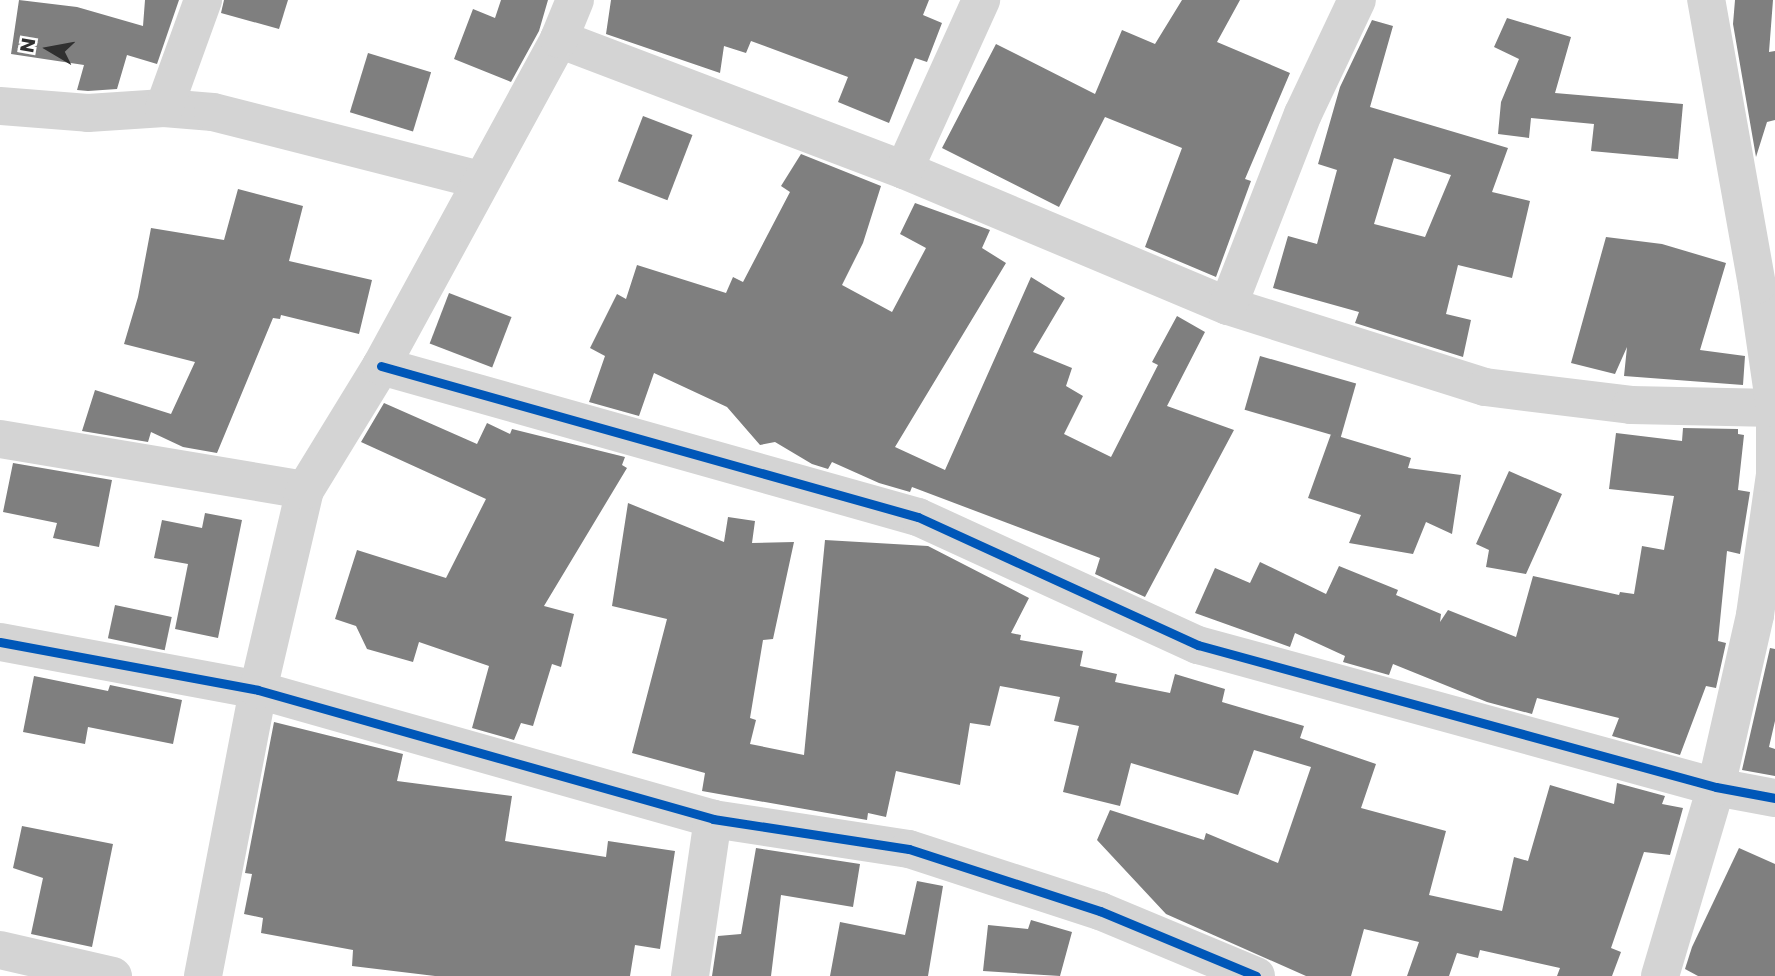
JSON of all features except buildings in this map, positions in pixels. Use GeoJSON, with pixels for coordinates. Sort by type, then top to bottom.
{"type":"FeatureCollection","features":[{"type":"Feature","properties":{"kind":"street"},"geometry":{"type":"LineString","coordinates":[[164,108],[203,0]]}},
{"type":"Feature","properties":{"kind":"street"},"geometry":{"type":"LineString","coordinates":[[203,976],[258,690],[304,490],[381,366],[559,39],[575,0]]}},
{"type":"Feature","properties":{"kind":"street"},"geometry":{"type":"LineString","coordinates":[[904,170],[981,0]]}},
{"type":"Feature","properties":{"kind":"street"},"geometry":{"type":"LineString","coordinates":[[1228,306],[1303,114],[1357,0]]}},
{"type":"Feature","properties":{"kind":"street"},"geometry":{"type":"LineString","coordinates":[[1660,976],[1765,615],[1775,475],[1775,408],[1766,285],[1706,0]]}},
{"type":"Feature","properties":{"kind":"street"},"geometry":{"type":"LineString","coordinates":[[559,39],[904,170],[1228,306],[1485,387],[1631,405],[1775,408]]}},
{"type":"Feature","properties":{"kind":"street"},"geometry":{"type":"LineString","coordinates":[[0,106],[88,113],[164,108],[213,111],[480,180]]}},
{"type":"Feature","properties":{"kind":"street"},"geometry":{"type":"LineString","coordinates":[[381,366],[918,517],[1198,645],[1716,787],[1775,798]]}},
{"type":"Feature","properties":{"kind":"street"},"geometry":{"type":"LineString","coordinates":[[0,439],[304,490]]}},
{"type":"Feature","properties":{"kind":"street"},"geometry":{"type":"LineString","coordinates":[[0,642],[258,690],[713,819],[909,849],[1100,911],[1256,976]]}},
{"type":"Feature","properties":{"kind":"street"},"geometry":{"type":"LineString","coordinates":[[690,976],[713,819]]}},
{"type":"Feature","properties":{"kind":"street"},"geometry":{"type":"LineString","coordinates":[[0,950],[113,976]]}},
{"type":"Feature","properties":{"kind":"cycle path"},"geometry":{"type":"LineString","coordinates":[[381,366],[918,517],[1198,645],[1716,787],[1775,798]]}},
{"type":"Feature","properties":{"kind":"cycle path"},"geometry":{"type":"LineString","coordinates":[[0,642],[258,690],[713,819],[909,849],[1100,911],[1256,976]]}}]}
